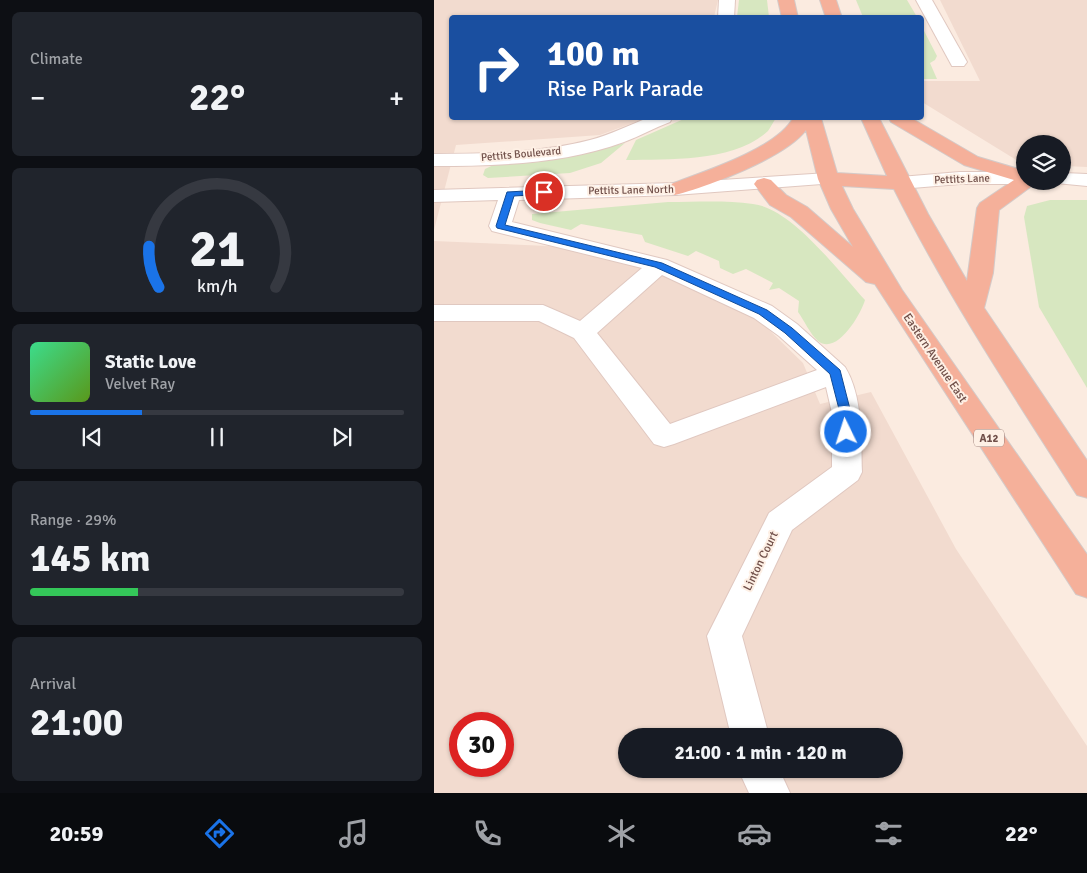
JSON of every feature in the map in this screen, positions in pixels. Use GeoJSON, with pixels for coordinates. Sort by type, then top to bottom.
{"type":"FeatureCollection","features":[{"type":"Feature","properties":{"kind":"highway"},"geometry":{"type":"LineString","coordinates":[[786,0],[789,15]]}},
{"type":"Feature","properties":{"kind":"highway"},"geometry":{"type":"LineString","coordinates":[[828,0],[833,15]]}},
{"type":"Feature","properties":{"kind":"highway"},"geometry":{"type":"LineString","coordinates":[[675,189],[729,169],[784,140],[801,123],[802,120]]}},
{"type":"Feature","properties":{"kind":"highway","name":"Eastern Avenue East"},"geometry":{"type":"LineString","coordinates":[[813,120],[828,179],[842,209],[890,292],[1087,584]]}},
{"type":"Feature","properties":{"kind":"highway"},"geometry":{"type":"LineString","coordinates":[[871,120],[900,183],[972,308],[1087,487]]}},
{"type":"Feature","properties":{"kind":"highway"},"geometry":{"type":"LineString","coordinates":[[901,120],[972,161],[1016,175]]}},
{"type":"Feature","properties":{"kind":"highway"},"geometry":{"type":"LineString","coordinates":[[828,179],[900,183]]}},
{"type":"Feature","properties":{"kind":"highway"},"geometry":{"type":"LineString","coordinates":[[764,184],[778,200],[799,212],[890,292]]}},
{"type":"Feature","properties":{"kind":"highway"},"geometry":{"type":"LineString","coordinates":[[972,308],[981,273],[988,208],[1016,185]]}},
{"type":"Feature","properties":{"kind":"street"},"geometry":{"type":"LineString","coordinates":[[726,15],[727,0]]}},
{"type":"Feature","properties":{"kind":"street"},"geometry":{"type":"LineString","coordinates":[[924,0],[958,62]]}},
{"type":"Feature","properties":{"kind":"street","name":"Pettits Boulevard"},"geometry":{"type":"LineString","coordinates":[[434,160],[460,160],[559,152],[616,138],[658,120]]}},
{"type":"Feature","properties":{"kind":"street"},"geometry":{"type":"LineString","coordinates":[[444,196],[460,160]]}},
{"type":"Feature","properties":{"kind":"street","name":"Pettits Lane"},"geometry":{"type":"LineString","coordinates":[[900,183],[960,178],[1016,178]]}},
{"type":"Feature","properties":{"kind":"street","name":"Pettits Lane North"},"geometry":{"type":"LineString","coordinates":[[444,196],[675,189],[828,179]]}},
{"type":"Feature","properties":{"kind":"street"},"geometry":{"type":"LineString","coordinates":[[1071,179],[1087,180]]}},
{"type":"Feature","properties":{"kind":"street"},"geometry":{"type":"LineString","coordinates":[[434,313],[543,313],[583,332],[664,437],[836,373],[788,330],[763,312],[659,265],[500,226],[510,193]]}},
{"type":"Feature","properties":{"kind":"street"},"geometry":{"type":"LineString","coordinates":[[583,332],[659,265]]}},
{"type":"Feature","properties":{"kind":"street","name":"Linton Court"},"geometry":{"type":"LineString","coordinates":[[748,728],[724,636],[780,522],[847,472],[846,413],[836,373]]}},
{"type":"Feature","properties":{"kind":"street"},"geometry":{"type":"LineString","coordinates":[[762,778],[770,793]]}},
{"type":"Feature","properties":{"kind":"shaded area"},"geometry":{"type":"Polygon","coordinates":[[[434,0],[718,0],[714,15],[449,15],[449,120],[641,120],[600,135],[456,145],[434,230],[434,0]]]}},
{"type":"Feature","properties":{"kind":"shaded area"},"geometry":{"type":"Polygon","coordinates":[[[940,0],[1087,0],[1087,167],[1071,166],[1071,135],[1016,135],[1016,160],[924,103],[924,81],[980,81],[940,0]]]}},
{"type":"Feature","properties":{"kind":"shaded area"},"geometry":{"type":"Polygon","coordinates":[[[434,241],[570,247],[666,272],[759,320],[803,363],[820,404],[871,392],[956,549],[1087,746],[1087,793],[434,793],[434,241]]]}},
{"type":"Feature","properties":{"kind":"green space"},"geometry":{"type":"Polygon","coordinates":[[[739,0],[767,0],[769,15],[737,15],[739,0]]]}},
{"type":"Feature","properties":{"kind":"green space"},"geometry":{"type":"Polygon","coordinates":[[[856,0],[907,0],[916,15],[862,15],[856,0]]]}},
{"type":"Feature","properties":{"kind":"green space"},"geometry":{"type":"Polygon","coordinates":[[[924,31],[937,56],[930,63],[937,79],[924,79],[924,31]]]}},
{"type":"Feature","properties":{"kind":"green space"},"geometry":{"type":"Polygon","coordinates":[[[681,120],[775,120],[768,131],[754,141],[720,154],[701,157],[626,160],[636,140],[681,120]]]}},
{"type":"Feature","properties":{"kind":"green space"},"geometry":{"type":"Polygon","coordinates":[[[625,143],[601,163],[570,173],[488,178],[483,175],[485,169],[502,161],[600,149],[625,143]]]}},
{"type":"Feature","properties":{"kind":"green space"},"geometry":{"type":"Polygon","coordinates":[[[1050,200],[1087,200],[1087,388],[1039,307],[1024,217],[1027,206],[1050,200]]]}},
{"type":"Feature","properties":{"kind":"green space"},"geometry":{"type":"Polygon","coordinates":[[[668,202],[743,203],[768,208],[799,229],[814,243],[865,300],[859,314],[840,338],[833,343],[825,344],[815,338],[798,312],[799,301],[779,288],[769,290],[773,283],[746,269],[733,274],[720,268],[719,261],[696,251],[688,256],[645,242],[642,235],[581,224],[571,230],[532,220],[532,214],[668,202]]]}},
{"type":"Feature","properties":{"kind":"route"},"geometry":{"type":"LineString","coordinates":[[544,192],[510,193],[500,226],[659,265],[763,312],[788,330],[836,373],[846,413],[846,432]]}}]}
